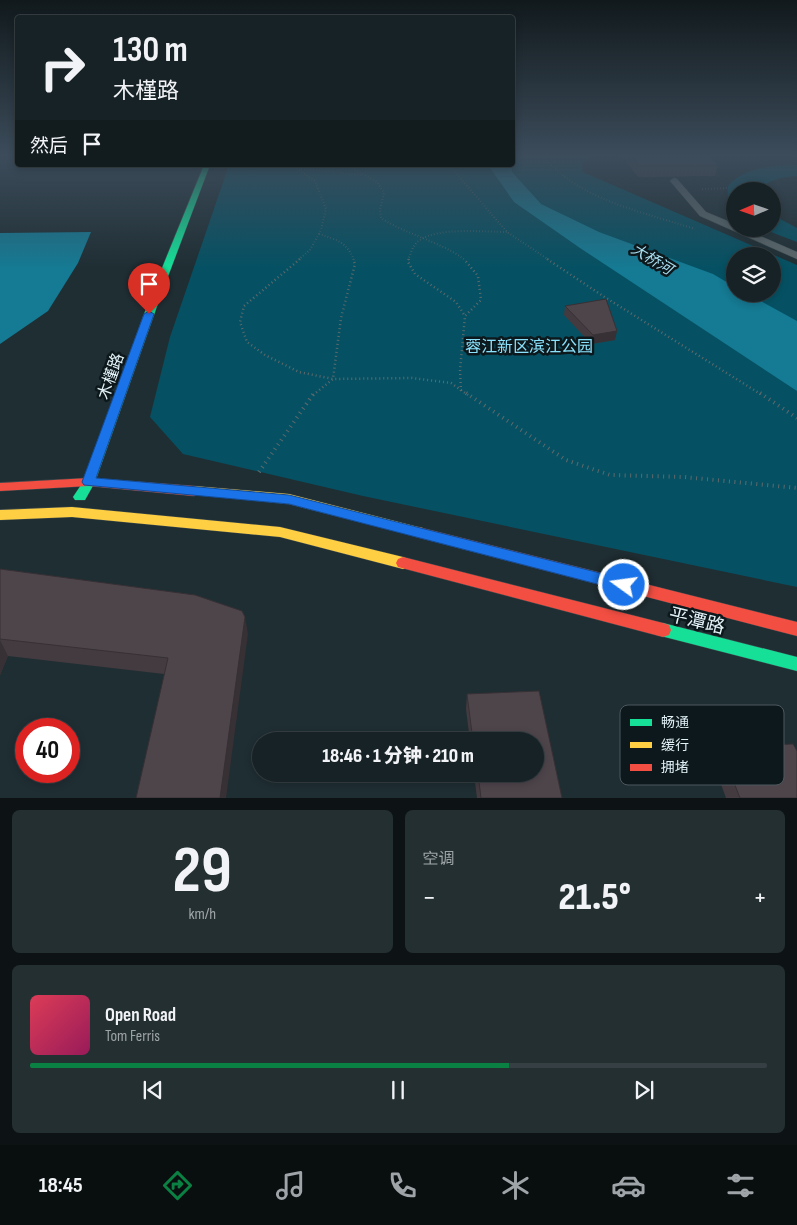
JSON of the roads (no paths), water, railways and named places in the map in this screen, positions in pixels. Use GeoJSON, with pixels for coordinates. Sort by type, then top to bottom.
{"type":"FeatureCollection","features":[{"type":"Feature","properties":{"kind":"street","name":"木槿路"},"geometry":{"type":"LineString","coordinates":[[72,512],[89,482],[156,295],[196,193]]}},
{"type":"Feature","properties":{"kind":"street","name":"平潭路"},"geometry":{"type":"LineString","coordinates":[[0,487],[89,482],[289,499],[797,629]]}},
{"type":"Feature","properties":{"kind":"street","name":"平潭路"},"geometry":{"type":"LineString","coordinates":[[0,515],[72,512],[280,532],[797,664]]}},
{"type":"Feature","properties":{"kind":"lane"},"geometry":{"type":"LineString","coordinates":[[685,193],[703,214],[726,224]]}},
{"type":"Feature","properties":{"kind":"lane"},"geometry":{"type":"LineString","coordinates":[[758,238],[797,256]]}},
{"type":"Feature","properties":{"kind":"water","name":"大桥河"},"geometry":{"type":"Polygon","coordinates":[[[508,193],[531,193],[541,204],[599,232],[713,274],[726,282],[726,302],[763,302],[797,321],[797,391],[580,248],[514,202],[508,193]]]}},
{"type":"Feature","properties":{"kind":"water"},"geometry":{"type":"Polygon","coordinates":[[[91,232],[78,263],[48,311],[0,344],[0,233],[91,232]]]}},
{"type":"Feature","properties":{"kind":"park label","name":"蓉江新区滨江公园"},"geometry":{"type":"Point","coordinates":[529,346]}}]}
